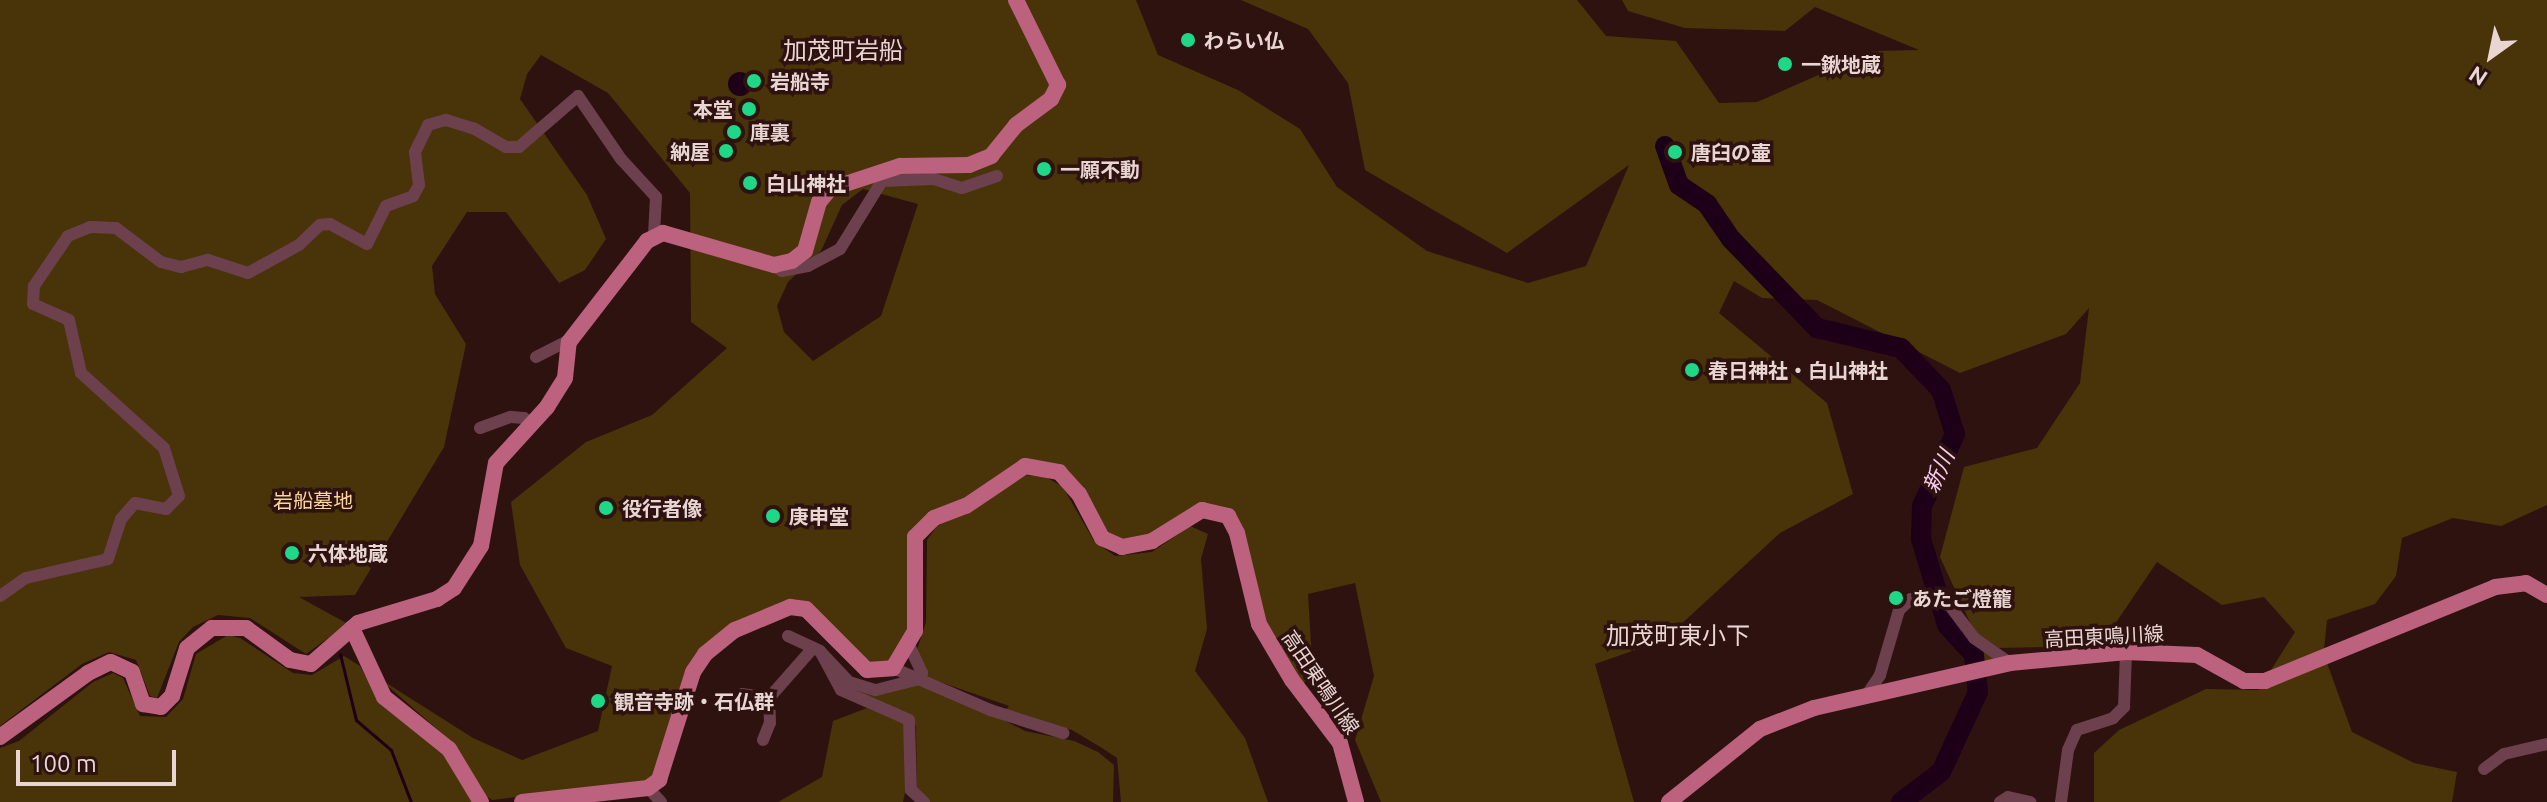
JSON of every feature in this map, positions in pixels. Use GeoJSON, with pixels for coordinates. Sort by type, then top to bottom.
{"type":"FeatureCollection","features":[{"type":"Feature","properties":{"kind":"main road"},"geometry":{"type":"LineString","coordinates":[[0,737],[88,673],[111,662],[132,672],[146,706],[161,707],[172,696],[187,648],[220,625],[246,628],[284,656],[306,664],[326,656],[352,628],[373,615],[437,599],[454,588],[481,546],[496,463],[531,426],[565,378],[564,352],[570,340],[654,235],[774,265],[792,261],[805,251],[819,202],[830,189],[900,166],[969,165],[991,156],[1016,125],[1051,99],[1058,85],[1016,0]]}},
{"type":"Feature","properties":{"kind":"main road","name":"高田東鳴川線"},"geometry":{"type":"LineString","coordinates":[[893,668],[909,645],[919,606],[915,537],[934,518],[966,506],[1025,466],[1059,472],[1079,494],[1102,538],[1122,547],[1152,541],[1192,514],[1217,510],[1228,516],[1237,533],[1259,624],[1344,752],[1356,802]]}},
{"type":"Feature","properties":{"kind":"main road","name":"高田東鳴川線"},"geometry":{"type":"LineString","coordinates":[[1669,802],[1760,729],[1784,716],[1866,696],[2010,663],[2126,652],[2197,655],[2244,681],[2265,681],[2495,587],[2526,583],[2547,595]]}},
{"type":"Feature","properties":{"kind":"main road"},"geometry":{"type":"LineString","coordinates":[[522,802],[648,788],[665,771],[693,672],[705,654],[735,630],[790,607],[806,609],[859,665],[879,672],[893,668]]}},
{"type":"Feature","properties":{"kind":"main road"},"geometry":{"type":"LineString","coordinates":[[352,628],[384,697],[449,749],[481,802]]}},
{"type":"Feature","properties":{"kind":"street"},"geometry":{"type":"LineString","coordinates":[[0,596],[26,578],[108,559],[121,519],[135,503],[166,509],[179,496],[164,448],[81,373],[69,320],[33,304],[34,286],[68,236],[90,227],[116,228],[161,262],[181,267],[208,260],[248,273],[299,245],[320,225],[330,224],[367,244],[386,206],[413,196],[419,185],[415,152],[428,125],[446,120],[506,147],[519,147],[578,96],[621,159],[656,197],[654,235]]}},
{"type":"Feature","properties":{"kind":"street"},"geometry":{"type":"LineString","coordinates":[[774,265],[782,271],[808,266],[840,249],[882,181],[934,179],[962,188],[997,176]]}},
{"type":"Feature","properties":{"kind":"street"},"geometry":{"type":"LineString","coordinates":[[536,357],[570,340]]}},
{"type":"Feature","properties":{"kind":"street"},"geometry":{"type":"LineString","coordinates":[[480,428],[511,417],[524,418],[531,426]]}},
{"type":"Feature","properties":{"kind":"street"},"geometry":{"type":"LineString","coordinates":[[1866,696],[1880,675],[1903,604],[1928,597],[1943,602],[1974,638],[2010,663]]}},
{"type":"Feature","properties":{"kind":"street"},"geometry":{"type":"LineString","coordinates":[[788,636],[816,650],[849,682],[864,688],[892,689],[919,679],[922,673],[909,645]]}},
{"type":"Feature","properties":{"kind":"street"},"geometry":{"type":"LineString","coordinates":[[763,740],[770,723],[769,698],[816,650]]}},
{"type":"Feature","properties":{"kind":"street"},"geometry":{"type":"LineString","coordinates":[[816,650],[841,690],[909,720],[911,790],[924,802]]}},
{"type":"Feature","properties":{"kind":"street"},"geometry":{"type":"LineString","coordinates":[[2061,802],[2068,750],[2077,730],[2113,718],[2124,707],[2126,652]]}},
{"type":"Feature","properties":{"kind":"street"},"geometry":{"type":"LineString","coordinates":[[893,668],[1020,722],[1063,733]]}},
{"type":"Feature","properties":{"kind":"street"},"geometry":{"type":"LineString","coordinates":[[742,694],[769,698]]}},
{"type":"Feature","properties":{"kind":"street"},"geometry":{"type":"LineString","coordinates":[[2484,769],[2504,754],[2547,744]]}},
{"type":"Feature","properties":{"kind":"street"},"geometry":{"type":"LineString","coordinates":[[648,788],[661,802]]}},
{"type":"Feature","properties":{"kind":"street"},"geometry":{"type":"LineString","coordinates":[[2000,802],[2008,797],[2030,802]]}},
{"type":"Feature","properties":{"kind":"green space","name":"岩船墓地"},"geometry":{"type":"Polygon","coordinates":[[[0,0],[1136,0],[1158,55],[1238,90],[1300,129],[1337,187],[1427,251],[1528,283],[1586,266],[1629,165],[1507,253],[1365,170],[1348,83],[1308,29],[1241,0],[1577,0],[1606,36],[1676,41],[1719,103],[1757,102],[1873,51],[1919,50],[1815,7],[1785,31],[1685,28],[1628,11],[1622,0],[2547,0],[2547,505],[2501,526],[2453,518],[2402,538],[2396,576],[2375,604],[2327,620],[2324,650],[2271,670],[2295,632],[2264,597],[2222,605],[2157,562],[2100,646],[1999,648],[1974,631],[1940,557],[1964,467],[2037,448],[2080,383],[2089,308],[2066,334],[1960,373],[1817,300],[1762,298],[1734,281],[1719,313],[1827,403],[1853,494],[1780,533],[1664,640],[1595,664],[1634,802],[1381,802],[1355,740],[1374,676],[1355,583],[1308,594],[1313,677],[1303,683],[1266,620],[1234,511],[1201,502],[1149,535],[1123,540],[1107,533],[1085,491],[1063,466],[1023,458],[963,499],[930,511],[908,534],[908,629],[889,662],[870,663],[809,603],[788,600],[732,623],[687,668],[654,775],[646,781],[492,800],[483,794],[454,744],[380,679],[473,738],[522,760],[598,731],[612,666],[566,648],[520,565],[511,502],[586,442],[652,415],[727,348],[691,322],[690,193],[608,93],[541,55],[527,74],[520,99],[587,195],[606,239],[585,270],[559,283],[506,212],[467,212],[432,266],[435,294],[466,344],[444,447],[355,595],[299,597],[348,624],[306,654],[250,618],[218,615],[193,627],[179,642],[157,698],[150,696],[136,660],[109,652],[82,664],[0,726],[0,0]],[[863,189],[842,205],[821,251],[788,282],[777,306],[784,332],[813,361],[881,316],[918,204],[863,189]]]}},
{"type":"Feature","properties":{"kind":"green space"},"geometry":{"type":"Polygon","coordinates":[[[1024,475],[1046,477],[1063,487],[1094,541],[1115,556],[1152,552],[1190,526],[1208,534],[1201,559],[1207,629],[1195,671],[1245,738],[1268,802],[1121,802],[1117,758],[1102,748],[1072,730],[1004,712],[1009,706],[926,677],[916,653],[926,622],[927,540],[937,526],[977,508],[1024,475]]]}},
{"type":"Feature","properties":{"kind":"green space"},"geometry":{"type":"Polygon","coordinates":[[[1937,607],[1972,643],[2001,658],[1969,666],[1941,630],[1937,607]]]}},
{"type":"Feature","properties":{"kind":"green space"},"geometry":{"type":"Polygon","coordinates":[[[228,635],[240,638],[293,673],[312,675],[344,656],[360,666],[380,702],[445,754],[472,802],[0,802],[0,748],[19,741],[93,682],[113,673],[123,678],[140,716],[166,717],[183,699],[196,654],[228,635]]]}},
{"type":"Feature","properties":{"kind":"green space"},"geometry":{"type":"Polygon","coordinates":[[[2327,663],[2352,732],[2414,763],[2457,772],[2452,802],[2094,802],[2094,753],[2119,730],[2206,689],[2258,690],[2327,663]]]}},
{"type":"Feature","properties":{"kind":"green space"},"geometry":{"type":"Polygon","coordinates":[[[917,683],[961,698],[1025,731],[1074,741],[1098,752],[1114,765],[1113,802],[930,802],[917,789],[916,726],[905,713],[851,688],[872,693],[917,683]]]}},
{"type":"Feature","properties":{"kind":"green space"},"geometry":{"type":"Polygon","coordinates":[[[867,708],[907,725],[910,771],[903,802],[778,802],[822,777],[833,721],[867,708]]]}},
{"type":"Feature","properties":{"kind":"shaded area"},"geometry":{"type":"Polygon","coordinates":[[[740,72],[748,76],[752,84],[748,92],[740,96],[732,92],[728,84],[732,76],[740,72]]]}},
{"type":"Feature","properties":{"kind":"waterway","name":"新川"},"geometry":{"type":"LineString","coordinates":[[1665,146],[1679,185],[1707,204],[1731,239],[1817,328],[1901,348],[1941,390],[1955,434],[1922,506],[1921,539],[1947,625],[1974,655],[1978,692],[1941,772],[1901,802]]}},
{"type":"Feature","properties":{"kind":"waterway"},"geometry":{"type":"LineString","coordinates":[[340,654],[356,720],[391,750],[411,802]]}},
{"type":"Feature","properties":{"kind":"place","name":"わらい仏"},"geometry":{"type":"Point","coordinates":[1188,40]}},
{"type":"Feature","properties":{"kind":"place","name":"一鍬地蔵"},"geometry":{"type":"Point","coordinates":[1785,64]}},
{"type":"Feature","properties":{"kind":"place","name":"岩船寺"},"geometry":{"type":"Point","coordinates":[754,81]}},
{"type":"Feature","properties":{"kind":"place","name":"本堂"},"geometry":{"type":"Point","coordinates":[749,109]}},
{"type":"Feature","properties":{"kind":"place","name":"庫裏"},"geometry":{"type":"Point","coordinates":[734,132]}},
{"type":"Feature","properties":{"kind":"place","name":"納屋"},"geometry":{"type":"Point","coordinates":[726,151]}},
{"type":"Feature","properties":{"kind":"place","name":"唐臼の壷"},"geometry":{"type":"Point","coordinates":[1675,152]}},
{"type":"Feature","properties":{"kind":"place","name":"一願不動"},"geometry":{"type":"Point","coordinates":[1044,169]}},
{"type":"Feature","properties":{"kind":"place","name":"白山神社"},"geometry":{"type":"Point","coordinates":[750,183]}},
{"type":"Feature","properties":{"kind":"place","name":"春日神社・白山神社"},"geometry":{"type":"Point","coordinates":[1692,370]}},
{"type":"Feature","properties":{"kind":"place","name":"役行者像"},"geometry":{"type":"Point","coordinates":[606,508]}},
{"type":"Feature","properties":{"kind":"place","name":"庚申堂"},"geometry":{"type":"Point","coordinates":[773,516]}},
{"type":"Feature","properties":{"kind":"place","name":"六体地蔵"},"geometry":{"type":"Point","coordinates":[292,553]}},
{"type":"Feature","properties":{"kind":"place","name":"あたご燈籠"},"geometry":{"type":"Point","coordinates":[1896,598]}},
{"type":"Feature","properties":{"kind":"place","name":"観音寺跡・石仏群"},"geometry":{"type":"Point","coordinates":[598,701]}},
{"type":"Feature","properties":{"kind":"district","name":"加茂町岩船"},"geometry":{"type":"Point","coordinates":[843,51]}},
{"type":"Feature","properties":{"kind":"district","name":"加茂町東小下"},"geometry":{"type":"Point","coordinates":[1678,636]}}]}
